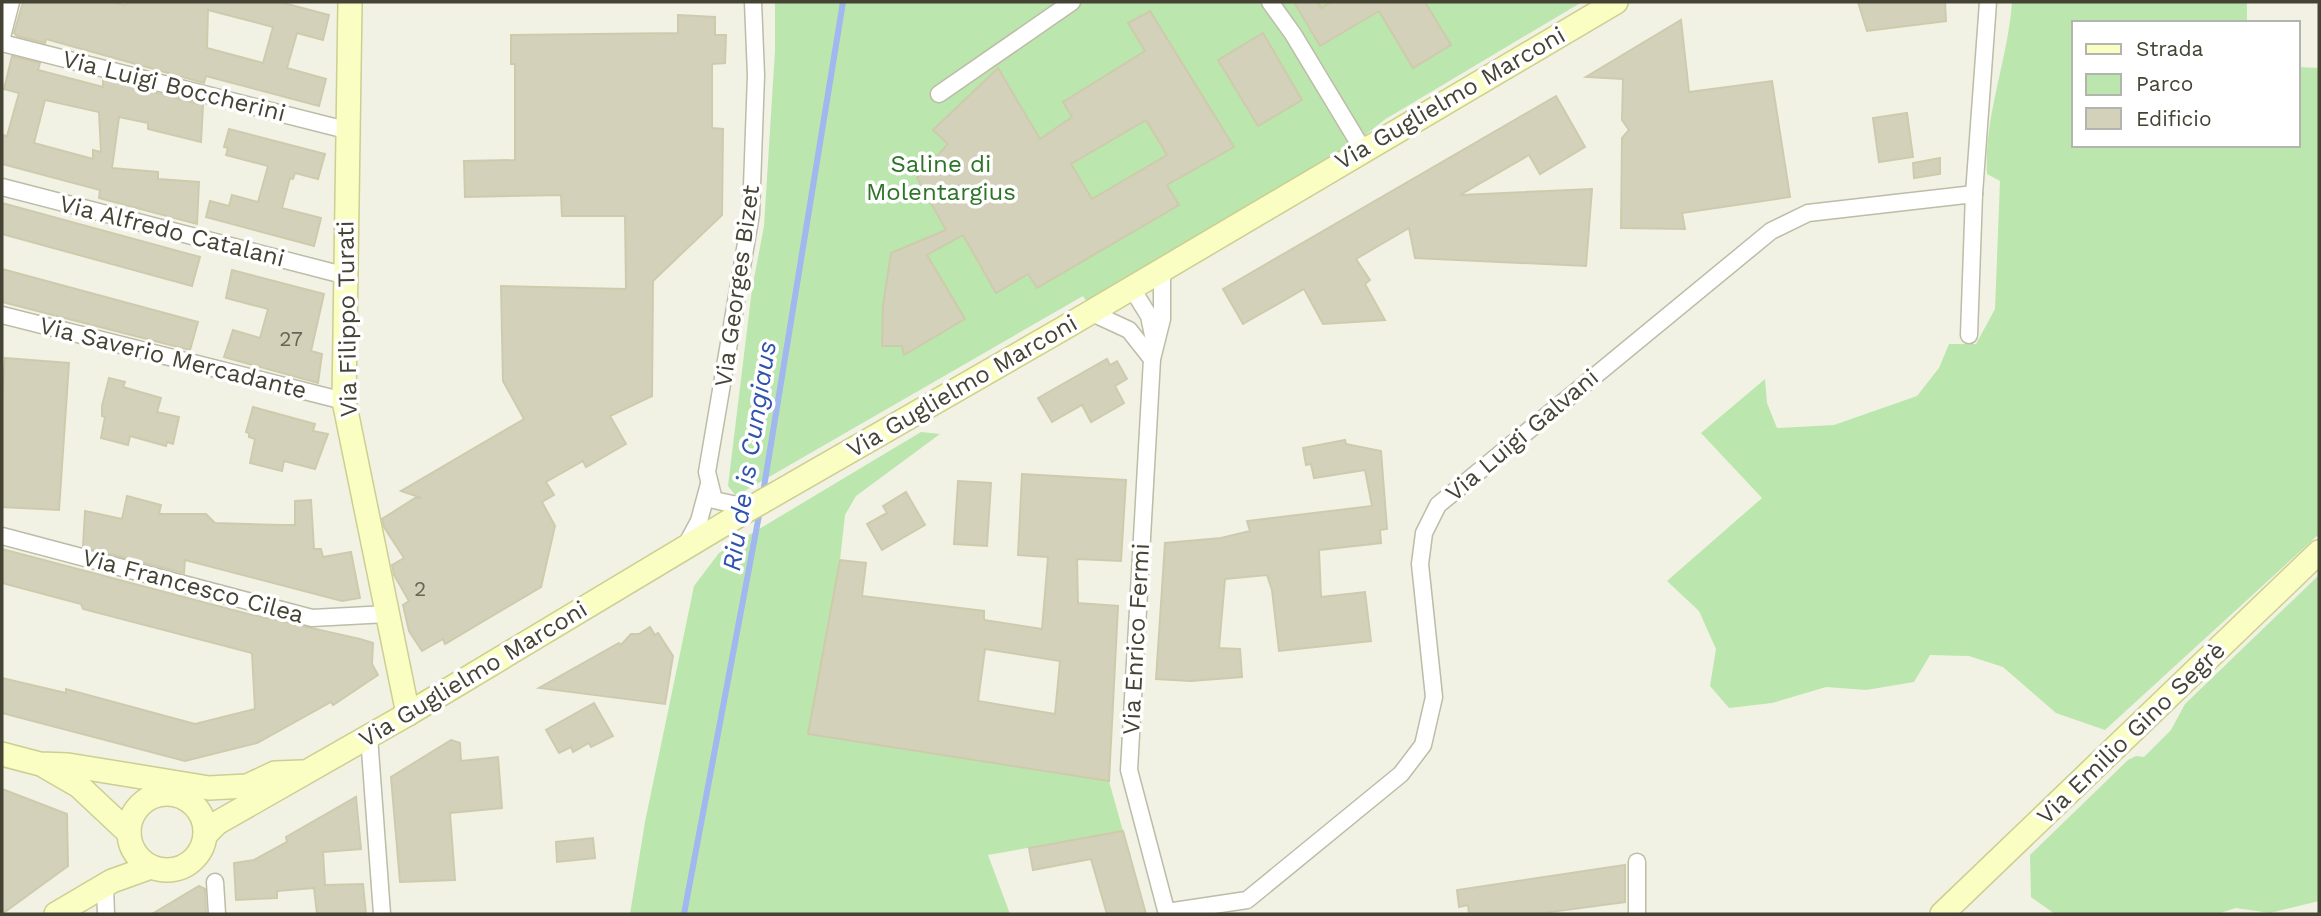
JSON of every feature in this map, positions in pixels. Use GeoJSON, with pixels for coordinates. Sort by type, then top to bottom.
{"type":"FeatureCollection","features":[{"type":"Feature","properties":{"kind":"main road","name":"Via Filippo Turati"},"geometry":{"type":"LineString","coordinates":[[350,2],[343,275],[344,401],[408,714]]}},
{"type":"Feature","properties":{"kind":"main road","name":"Via Guglielmo Marconi"},"geometry":{"type":"LineString","coordinates":[[206,834],[217,823],[408,714],[693,542],[1616,2]]}},
{"type":"Feature","properties":{"kind":"main road","name":"Via Emilio Gino Segrè"},"geometry":{"type":"LineString","coordinates":[[1942,914],[2319,552]]}},
{"type":"Feature","properties":{"kind":"main road"},"geometry":{"type":"LineString","coordinates":[[2,754],[40,764],[209,788],[247,786],[275,773],[308,771]]}},
{"type":"Feature","properties":{"kind":"main road"},"geometry":{"type":"LineString","coordinates":[[40,764],[79,786],[131,841],[151,867]]}},
{"type":"Feature","properties":{"kind":"main road","name":"Via Guglielmo Marconi"},"geometry":{"type":"LineString","coordinates":[[192,803],[218,804],[242,800],[308,771]]}},
{"type":"Feature","properties":{"kind":"main road"},"geometry":{"type":"LineString","coordinates":[[109,772],[152,797]]}},
{"type":"Feature","properties":{"kind":"main road"},"geometry":{"type":"LineString","coordinates":[[56,914],[108,884],[151,867],[166,870],[180,868],[193,860],[201,850],[206,834],[202,816],[192,803],[166,794],[152,797],[140,805],[131,817],[131,841],[108,884]]}},
{"type":"Feature","properties":{"kind":"street"},"geometry":{"type":"LineString","coordinates":[[2,37],[11,2]]}},
{"type":"Feature","properties":{"kind":"street","name":"Via Georges Bizet"},"geometry":{"type":"LineString","coordinates":[[693,542],[709,484],[707,472],[751,214],[756,75],[753,2]]}},
{"type":"Feature","properties":{"kind":"street"},"geometry":{"type":"LineString","coordinates":[[939,93],[1072,2]]}},
{"type":"Feature","properties":{"kind":"street"},"geometry":{"type":"LineString","coordinates":[[1269,2],[1293,34],[1363,150]]}},
{"type":"Feature","properties":{"kind":"street"},"geometry":{"type":"LineString","coordinates":[[1969,335],[1974,194],[1988,2]]}},
{"type":"Feature","properties":{"kind":"street","name":"Via Luigi Boccherini"},"geometry":{"type":"LineString","coordinates":[[2,43],[346,130]]}},
{"type":"Feature","properties":{"kind":"street","name":"Via Alfredo Catalani"},"geometry":{"type":"LineString","coordinates":[[2,187],[343,275]]}},
{"type":"Feature","properties":{"kind":"street","name":"Via Luigi Galvani"},"geometry":{"type":"LineString","coordinates":[[1167,913],[1247,900],[1401,774],[1423,745],[1434,697],[1420,564],[1424,533],[1438,505],[1771,230],[1808,212],[1974,194]]}},
{"type":"Feature","properties":{"kind":"street","name":"Via Enrico Fermi"},"geometry":{"type":"LineString","coordinates":[[1162,268],[1162,319],[1154,353],[1129,770],[1167,913]]}},
{"type":"Feature","properties":{"kind":"street"},"geometry":{"type":"LineString","coordinates":[[1131,287],[1149,316],[1154,353]]}},
{"type":"Feature","properties":{"kind":"street"},"geometry":{"type":"LineString","coordinates":[[1090,312],[1129,330],[1154,353]]}},
{"type":"Feature","properties":{"kind":"street","name":"Via Saverio Mercadante"},"geometry":{"type":"LineString","coordinates":[[2,315],[344,401]]}},
{"type":"Feature","properties":{"kind":"street"},"geometry":{"type":"LineString","coordinates":[[709,484],[714,500],[751,508]]}},
{"type":"Feature","properties":{"kind":"street","name":"Via Francesco Cilea"},"geometry":{"type":"LineString","coordinates":[[2,536],[313,618],[387,614]]}},
{"type":"Feature","properties":{"kind":"street"},"geometry":{"type":"LineString","coordinates":[[369,736],[382,914]]}},
{"type":"Feature","properties":{"kind":"street"},"geometry":{"type":"LineString","coordinates":[[1637,862],[1637,914]]}},
{"type":"Feature","properties":{"kind":"street"},"geometry":{"type":"LineString","coordinates":[[215,882],[217,914]]}},
{"type":"Feature","properties":{"kind":"street"},"geometry":{"type":"LineString","coordinates":[[106,914],[108,884]]}},
{"type":"Feature","properties":{"kind":"green space","name":"Saline di Molentargius"},"geometry":{"type":"Polygon","coordinates":[[[775,2],[1582,2],[1384,120],[1359,140],[1087,302],[1083,296],[736,496],[728,486],[752,289],[764,226],[775,50],[775,2]]]}},
{"type":"Feature","properties":{"kind":"green space"},"geometry":{"type":"Polygon","coordinates":[[[2012,2],[2247,2],[2247,21],[2072,21],[2072,147],[2300,147],[2300,67],[2319,68],[2319,534],[2105,730],[2056,713],[2003,667],[1969,656],[1930,655],[1914,682],[1866,690],[1826,687],[1772,703],[1729,708],[1710,686],[1716,649],[1699,611],[1667,581],[1762,498],[1701,433],[1765,379],[1767,403],[1777,428],[1834,425],[1917,396],[1939,368],[1949,344],[1976,344],[1995,309],[2000,181],[1987,174],[1987,152],[2012,2]]]}},
{"type":"Feature","properties":{"kind":"green space"},"geometry":{"type":"Polygon","coordinates":[[[921,432],[940,434],[856,496],[845,515],[840,560],[808,734],[1109,781],[1123,831],[988,855],[1010,914],[630,914],[645,822],[694,586],[719,553],[921,432]]]}},
{"type":"Feature","properties":{"kind":"green space"},"geometry":{"type":"Polygon","coordinates":[[[2319,575],[2319,901],[2270,913],[2236,908],[2217,914],[2055,914],[2031,897],[2030,855],[2128,760],[2136,756],[2144,757],[2171,730],[2185,704],[2319,575]]]}},
{"type":"Feature","properties":{"kind":"building"},"geometry":{"type":"Polygon","coordinates":[[[23,2],[110,2],[126,5],[127,2],[280,2],[329,15],[323,40],[297,33],[287,68],[326,79],[319,106],[206,76],[204,83],[46,39],[45,43],[14,33],[23,2]],[[208,10],[207,48],[263,63],[273,27],[208,10]]]}},
{"type":"Feature","properties":{"kind":"building"},"geometry":{"type":"Polygon","coordinates":[[[1294,2],[1318,2],[1321,8],[1331,2],[1425,2],[1451,45],[1413,68],[1379,11],[1320,46],[1294,2]]]}},
{"type":"Feature","properties":{"kind":"building"},"geometry":{"type":"Polygon","coordinates":[[[1858,2],[1945,2],[1946,21],[1867,31],[1858,2]]]}},
{"type":"Feature","properties":{"kind":"building"},"geometry":{"type":"Polygon","coordinates":[[[1150,11],[1234,147],[1167,185],[1179,205],[1037,288],[1028,274],[996,293],[963,235],[927,255],[965,319],[904,355],[902,346],[882,346],[883,305],[891,253],[946,230],[917,178],[948,144],[933,130],[998,68],[1040,139],[1072,117],[1063,102],[1145,51],[1128,23],[1150,11]],[[1146,120],[1071,164],[1092,199],[1167,155],[1146,120]]]}},
{"type":"Feature","properties":{"kind":"building"},"geometry":{"type":"Polygon","coordinates":[[[678,15],[715,17],[715,35],[726,35],[725,63],[712,64],[712,128],[723,129],[722,215],[653,281],[652,396],[610,416],[626,444],[586,467],[583,461],[546,482],[554,495],[542,502],[555,526],[541,587],[445,644],[443,639],[422,651],[409,631],[403,605],[409,601],[394,575],[392,565],[404,558],[384,527],[382,519],[415,498],[422,498],[401,491],[524,419],[503,381],[501,286],[626,289],[625,216],[562,216],[561,195],[465,197],[464,161],[515,160],[515,64],[511,64],[511,35],[678,33],[678,15]]]}},
{"type":"Feature","properties":{"kind":"building"},"geometry":{"type":"Polygon","coordinates":[[[1681,20],[1689,92],[1772,81],[1790,197],[1682,213],[1685,229],[1621,228],[1622,138],[1629,130],[1622,120],[1623,79],[1586,77],[1681,20]]]}},
{"type":"Feature","properties":{"kind":"building"},"geometry":{"type":"Polygon","coordinates":[[[1263,33],[1302,100],[1258,126],[1218,60],[1263,33]]]}},
{"type":"Feature","properties":{"kind":"building"},"geometry":{"type":"Polygon","coordinates":[[[12,56],[40,63],[38,70],[103,87],[103,79],[203,105],[201,142],[148,129],[148,123],[119,117],[112,168],[158,172],[158,179],[199,182],[197,224],[99,198],[100,190],[2,164],[2,135],[7,136],[19,93],[4,89],[12,56]],[[45,100],[34,143],[93,159],[93,150],[101,152],[99,112],[45,100]]]}},
{"type":"Feature","properties":{"kind":"building"},"geometry":{"type":"Polygon","coordinates":[[[1556,96],[1585,147],[1540,174],[1529,155],[1460,195],[1592,189],[1586,266],[1415,258],[1409,228],[1356,259],[1370,280],[1365,284],[1385,320],[1323,324],[1304,289],[1243,324],[1223,289],[1556,96]]]}},
{"type":"Feature","properties":{"kind":"building"},"geometry":{"type":"Polygon","coordinates":[[[1907,113],[1913,157],[1879,162],[1873,118],[1907,113]]]}},
{"type":"Feature","properties":{"kind":"building"},"geometry":{"type":"Polygon","coordinates":[[[229,129],[325,154],[318,179],[295,173],[293,179],[290,178],[282,208],[321,218],[314,246],[206,217],[210,201],[229,206],[232,195],[258,202],[268,166],[226,155],[228,148],[224,147],[229,129]]]}},
{"type":"Feature","properties":{"kind":"building"},"geometry":{"type":"Polygon","coordinates":[[[1940,158],[1940,174],[1914,178],[1913,163],[1940,158]]]}},
{"type":"Feature","properties":{"kind":"building"},"geometry":{"type":"Polygon","coordinates":[[[2,203],[200,257],[192,286],[2,234],[2,203]]]}},
{"type":"Feature","properties":{"kind":"building"},"geometry":{"type":"Polygon","coordinates":[[[2,269],[198,322],[190,350],[2,302],[2,269]]]}},
{"type":"Feature","properties":{"kind":"building"},"geometry":{"type":"Polygon","coordinates":[[[232,270],[324,294],[311,351],[322,354],[318,383],[224,357],[233,330],[260,338],[268,309],[226,298],[232,270]]]}},
{"type":"Feature","properties":{"kind":"building"},"geometry":{"type":"Polygon","coordinates":[[[5,358],[69,363],[59,510],[2,507],[5,358]]]}},
{"type":"Feature","properties":{"kind":"building"},"geometry":{"type":"Polygon","coordinates":[[[1107,359],[1110,365],[1117,361],[1127,379],[1115,386],[1124,403],[1091,422],[1082,405],[1052,422],[1038,398],[1107,359]]]}},
{"type":"Feature","properties":{"kind":"building"},"geometry":{"type":"Polygon","coordinates":[[[109,378],[125,382],[123,387],[161,398],[157,412],[179,417],[173,444],[167,442],[166,446],[130,436],[128,445],[101,438],[105,417],[102,416],[102,406],[109,378]]]}},
{"type":"Feature","properties":{"kind":"building"},"geometry":{"type":"Polygon","coordinates":[[[253,407],[315,424],[313,431],[328,434],[315,469],[284,461],[282,471],[250,463],[255,439],[249,437],[246,432],[253,407]]]}},
{"type":"Feature","properties":{"kind":"building"},"geometry":{"type":"Polygon","coordinates":[[[1345,440],[1346,444],[1381,451],[1387,529],[1380,530],[1381,543],[1319,550],[1321,597],[1365,592],[1371,641],[1279,651],[1272,590],[1267,575],[1225,579],[1219,648],[1240,649],[1242,677],[1191,681],[1156,679],[1165,543],[1221,538],[1250,531],[1247,521],[1372,506],[1365,470],[1314,478],[1311,464],[1306,465],[1303,448],[1345,440]]]}},
{"type":"Feature","properties":{"kind":"building"},"geometry":{"type":"Polygon","coordinates":[[[1022,474],[1126,480],[1121,561],[1077,559],[1078,603],[1118,606],[1109,781],[808,734],[840,560],[866,563],[862,596],[984,611],[984,620],[1042,629],[1048,557],[1018,555],[1022,474]],[[985,649],[978,701],[1055,714],[1060,661],[985,649]]]}},
{"type":"Feature","properties":{"kind":"building"},"geometry":{"type":"Polygon","coordinates":[[[958,481],[991,483],[987,546],[954,544],[958,481]]]}},
{"type":"Feature","properties":{"kind":"building"},"geometry":{"type":"Polygon","coordinates":[[[906,492],[925,525],[882,550],[867,524],[887,513],[883,506],[906,492]]]}},
{"type":"Feature","properties":{"kind":"building"},"geometry":{"type":"Polygon","coordinates":[[[127,496],[161,505],[159,514],[206,514],[215,523],[281,525],[295,525],[295,501],[311,500],[314,549],[321,549],[323,557],[351,552],[360,598],[342,601],[185,560],[184,573],[83,547],[85,511],[122,519],[127,496]]]}},
{"type":"Feature","properties":{"kind":"building"},"geometry":{"type":"Polygon","coordinates":[[[2,549],[248,614],[373,643],[372,664],[378,675],[333,705],[331,702],[257,743],[185,761],[2,713],[2,678],[66,693],[66,689],[195,724],[255,709],[252,653],[83,609],[81,604],[2,583],[2,549]]]}},
{"type":"Feature","properties":{"kind":"building"},"geometry":{"type":"Polygon","coordinates":[[[650,627],[655,635],[658,633],[673,656],[665,704],[539,688],[619,643],[621,645],[631,634],[639,634],[650,627]]]}},
{"type":"Feature","properties":{"kind":"building"},"geometry":{"type":"Polygon","coordinates":[[[594,703],[613,736],[591,747],[589,743],[573,752],[571,747],[559,753],[546,730],[594,703]]]}},
{"type":"Feature","properties":{"kind":"building"},"geometry":{"type":"Polygon","coordinates":[[[451,740],[460,743],[461,761],[498,757],[502,808],[450,813],[455,880],[400,882],[391,777],[451,740]]]}},
{"type":"Feature","properties":{"kind":"building"},"geometry":{"type":"Polygon","coordinates":[[[2,789],[67,814],[68,866],[2,914],[2,789]]]}},
{"type":"Feature","properties":{"kind":"building"},"geometry":{"type":"Polygon","coordinates":[[[356,797],[361,849],[323,852],[325,885],[363,884],[366,914],[317,914],[314,888],[277,891],[277,898],[236,900],[234,863],[254,860],[287,842],[286,837],[356,797]]]}},
{"type":"Feature","properties":{"kind":"building"},"geometry":{"type":"Polygon","coordinates":[[[1123,831],[1146,914],[1107,914],[1091,859],[1033,870],[1029,848],[1123,831]]]}},
{"type":"Feature","properties":{"kind":"building"},"geometry":{"type":"Polygon","coordinates":[[[593,838],[595,858],[557,862],[556,842],[593,838]]]}},
{"type":"Feature","properties":{"kind":"building"},"geometry":{"type":"Polygon","coordinates":[[[1625,865],[1625,902],[1535,914],[1469,914],[1468,905],[1459,907],[1457,890],[1625,865]]]}},
{"type":"Feature","properties":{"kind":"building"},"geometry":{"type":"Polygon","coordinates":[[[199,886],[205,889],[206,912],[203,914],[152,914],[199,886]]]}},
{"type":"Feature","properties":{"kind":"waterway","name":"Riu de is Cungiaus"},"geometry":{"type":"LineString","coordinates":[[763,493],[843,2]]}},
{"type":"Feature","properties":{"kind":"waterway","name":"Riu de is Cungiaus"},"geometry":{"type":"LineString","coordinates":[[684,914],[760,510]]}}]}
